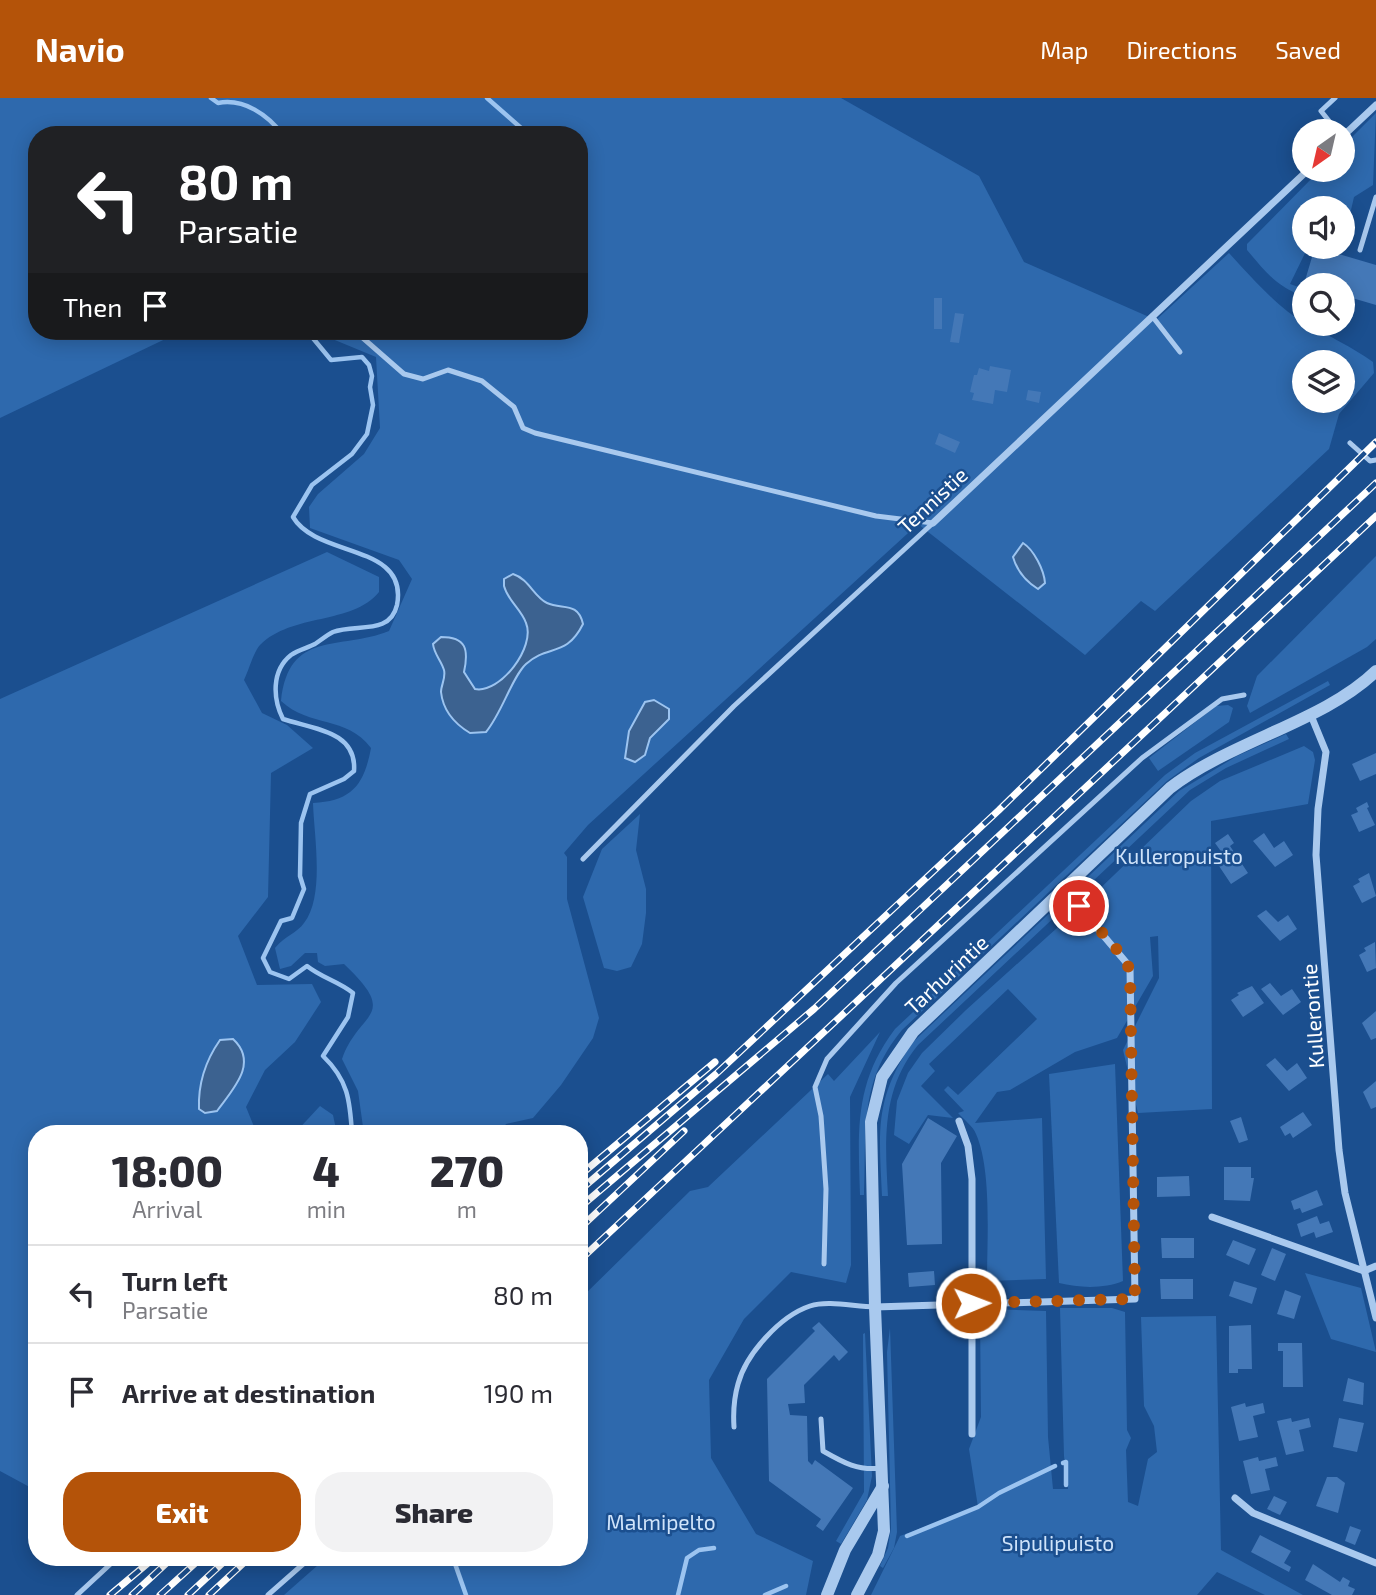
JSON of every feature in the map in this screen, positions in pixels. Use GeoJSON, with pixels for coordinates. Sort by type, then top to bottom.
{"type":"FeatureCollection","features":[{"type":"Feature","properties":{"kind":"street"},"geometry":{"type":"LineString","coordinates":[[1355,125],[1376,105]]}},
{"type":"Feature","properties":{"kind":"street","name":"Tennistie"},"geometry":{"type":"LineString","coordinates":[[933,523],[1295,182]]}},
{"type":"Feature","properties":{"kind":"street","name":"Tarhurintie"},"geometry":{"type":"LineString","coordinates":[[857,1595],[883,1542],[872,1122],[882,1077],[913,1032],[1170,788],[1194,770],[1341,696],[1376,671]]}},
{"type":"Feature","properties":{"kind":"street","name":"Kullerontie"},"geometry":{"type":"LineString","coordinates":[[1310,712],[1326,752],[1318,809],[1316,855],[1339,1150],[1345,1193],[1376,1318]]}},
{"type":"Feature","properties":{"kind":"street"},"geometry":{"type":"LineString","coordinates":[[875,1307],[1135,1299],[1130,967],[1064,889]]}},
{"type":"Feature","properties":{"kind":"street"},"geometry":{"type":"LineString","coordinates":[[959,1121],[968,1146],[972,1179],[972,1434]]}},
{"type":"Feature","properties":{"kind":"street"},"geometry":{"type":"LineString","coordinates":[[1212,1217],[1364,1271],[1376,1266]]}},
{"type":"Feature","properties":{"kind":"street"},"geometry":{"type":"LineString","coordinates":[[827,1595],[845,1550],[883,1486]]}},
{"type":"Feature","properties":{"kind":"street"},"geometry":{"type":"LineString","coordinates":[[1235,1498],[1252,1513],[1376,1563]]}},
{"type":"Feature","properties":{"kind":"lane"},"geometry":{"type":"LineString","coordinates":[[1327,119],[1321,111],[1335,98]]}},
{"type":"Feature","properties":{"kind":"lane"},"geometry":{"type":"LineString","coordinates":[[1360,250],[1376,197]]}},
{"type":"Feature","properties":{"kind":"lane"},"geometry":{"type":"LineString","coordinates":[[1152,316],[1180,352]]}},
{"type":"Feature","properties":{"kind":"lane"},"geometry":{"type":"LineString","coordinates":[[365,340],[404,374],[424,379],[448,370],[482,381],[514,407],[523,428],[536,433],[876,516],[933,523]]}},
{"type":"Feature","properties":{"kind":"lane"},"geometry":{"type":"LineString","coordinates":[[1350,443],[1370,461],[1376,460]]}},
{"type":"Feature","properties":{"kind":"lane","name":"Tennistie"},"geometry":{"type":"LineString","coordinates":[[583,859],[734,706],[933,523]]}},
{"type":"Feature","properties":{"kind":"lane"},"geometry":{"type":"LineString","coordinates":[[824,1264],[826,1189],[821,1116],[816,1087],[827,1059],[896,983],[1142,758],[1222,699],[1244,695]]}},
{"type":"Feature","properties":{"kind":"lane"},"geometry":{"type":"LineString","coordinates":[[734,1427],[733,1405],[738,1381],[764,1341],[786,1320],[808,1307],[821,1304],[875,1307]]}},
{"type":"Feature","properties":{"kind":"lane"},"geometry":{"type":"LineString","coordinates":[[821,1419],[824,1451],[846,1465],[864,1470],[882,1468]]}},
{"type":"Feature","properties":{"kind":"lane"},"geometry":{"type":"LineString","coordinates":[[77,1595],[108,1566]]}},
{"type":"Feature","properties":{"kind":"lane"},"geometry":{"type":"LineString","coordinates":[[268,1595],[301,1566]]}},
{"type":"Feature","properties":{"kind":"green space"},"geometry":{"type":"Polygon","coordinates":[[[0,98],[841,98],[979,176],[1024,262],[1156,320],[1229,253],[1292,315],[1292,336],[1328,336],[1354,350],[1292,350],[1292,413],[1340,413],[1329,449],[1155,611],[1141,601],[1085,655],[918,524],[588,825],[564,853],[567,857],[567,899],[599,1018],[593,1038],[561,1085],[533,1118],[505,1125],[363,1125],[358,1091],[342,1059],[349,1043],[371,1013],[373,1005],[370,995],[344,964],[325,966],[318,962],[317,953],[305,953],[291,966],[280,969],[275,948],[304,923],[314,898],[317,865],[313,803],[338,799],[354,789],[364,772],[371,748],[350,731],[304,715],[281,701],[286,678],[294,662],[319,646],[389,631],[412,579],[399,560],[310,528],[309,507],[318,494],[364,454],[380,428],[376,357],[335,340],[588,340],[588,126],[28,126],[28,340],[163,340],[0,418],[0,98]]]}},
{"type":"Feature","properties":{"kind":"green space"},"geometry":{"type":"Polygon","coordinates":[[[1376,113],[1373,185],[1355,196],[1294,196],[1308,182],[1355,182],[1355,134],[1376,113]]]}},
{"type":"Feature","properties":{"kind":"green space"},"geometry":{"type":"Polygon","coordinates":[[[1292,198],[1292,259],[1302,259],[1295,273],[1292,273],[1292,292],[1265,271],[1247,250],[1247,244],[1292,198]]]}},
{"type":"Feature","properties":{"kind":"green space"},"geometry":{"type":"Polygon","coordinates":[[[1355,351],[1373,362],[1374,373],[1355,395],[1355,351]]]}},
{"type":"Feature","properties":{"kind":"green space"},"geometry":{"type":"Polygon","coordinates":[[[327,552],[379,577],[379,592],[354,610],[288,628],[273,635],[260,645],[244,680],[262,713],[287,725],[313,748],[271,773],[268,897],[238,936],[257,985],[312,984],[321,1002],[295,1042],[265,1070],[246,1107],[253,1125],[28,1125],[28,1486],[0,1471],[0,699],[327,552]]]}},
{"type":"Feature","properties":{"kind":"green space"},"geometry":{"type":"Polygon","coordinates":[[[1376,556],[1376,639],[1367,647],[1250,713],[1247,706],[1257,676],[1376,556]]]}},
{"type":"Feature","properties":{"kind":"green space"},"geometry":{"type":"Polygon","coordinates":[[[1328,681],[1330,685],[1199,758],[1167,781],[902,1030],[878,1069],[871,1089],[866,1130],[864,1195],[860,1195],[859,1129],[865,1088],[882,1049],[895,1029],[1165,775],[1195,753],[1328,681]]]}},
{"type":"Feature","properties":{"kind":"green space"},"geometry":{"type":"Polygon","coordinates":[[[1228,705],[1233,708],[1229,722],[1158,771],[1149,758],[1216,706],[1228,705]]]}},
{"type":"Feature","properties":{"kind":"green space"},"geometry":{"type":"Polygon","coordinates":[[[1286,734],[1289,739],[1226,768],[1190,790],[918,1045],[906,1062],[891,1098],[886,1136],[888,1196],[882,1196],[880,1133],[885,1098],[900,1062],[913,1042],[1179,791],[1237,756],[1286,734]]]}},
{"type":"Feature","properties":{"kind":"green space","name":"Kulleropuisto"},"geometry":{"type":"Polygon","coordinates":[[[1304,746],[1313,752],[1315,760],[1308,804],[1211,821],[1212,1109],[1138,1113],[1123,1050],[1159,978],[1158,936],[1150,937],[1153,976],[1117,1038],[1075,1052],[1010,1090],[997,1092],[975,1123],[1042,1118],[1046,1279],[987,1281],[987,1186],[981,1149],[975,1131],[958,1113],[964,1111],[944,1090],[948,1086],[958,1095],[1037,1019],[1008,989],[929,1064],[935,1071],[921,1086],[953,1118],[928,1115],[909,1144],[894,1135],[897,1101],[908,1073],[922,1053],[966,1010],[1088,900],[1191,801],[1220,781],[1304,746]]]}},
{"type":"Feature","properties":{"kind":"green space"},"geometry":{"type":"Polygon","coordinates":[[[640,814],[636,850],[646,889],[642,944],[631,967],[617,971],[604,968],[583,897],[602,849],[640,814]]]}},
{"type":"Feature","properties":{"kind":"green space","name":"Malmipelto"},"geometry":{"type":"Polygon","coordinates":[[[880,1032],[850,1097],[851,1265],[846,1283],[791,1272],[744,1319],[709,1380],[711,1458],[756,1534],[813,1561],[806,1595],[284,1595],[317,1566],[588,1566],[588,1291],[690,1191],[708,1187],[828,1074],[834,1081],[880,1032]]]}},
{"type":"Feature","properties":{"kind":"green space"},"geometry":{"type":"Polygon","coordinates":[[[1115,1064],[1123,1281],[1091,1287],[1059,1283],[1049,1074],[1115,1064]]]}},
{"type":"Feature","properties":{"kind":"green space"},"geometry":{"type":"Polygon","coordinates":[[[320,1106],[333,1115],[335,1125],[302,1125],[320,1106]]]}},
{"type":"Feature","properties":{"kind":"green space"},"geometry":{"type":"Polygon","coordinates":[[[1305,1273],[1361,1288],[1376,1352],[1331,1339],[1305,1273]]]}},
{"type":"Feature","properties":{"kind":"green space","name":"Sipulipuisto"},"geometry":{"type":"Polygon","coordinates":[[[1060,1308],[1112,1308],[1125,1312],[1127,1430],[1131,1438],[1126,1450],[1128,1502],[1138,1506],[1148,1459],[1157,1452],[1154,1426],[1144,1406],[1141,1317],[1216,1316],[1221,1550],[1303,1595],[1265,1595],[1217,1572],[1197,1595],[871,1595],[900,1536],[978,1507],[969,1449],[981,1417],[980,1316],[985,1309],[1046,1311],[1048,1437],[1053,1489],[1068,1489],[1064,1456],[1060,1308]]]}},
{"type":"Feature","properties":{"kind":"green space"},"geometry":{"type":"Polygon","coordinates":[[[890,1328],[897,1532],[894,1548],[883,1568],[880,1566],[888,1548],[891,1528],[887,1352],[890,1328]]]}},
{"type":"Feature","properties":{"kind":"green space"},"geometry":{"type":"Polygon","coordinates":[[[865,1333],[872,1476],[867,1500],[841,1544],[836,1541],[864,1492],[865,1333]]]}},
{"type":"Feature","properties":{"kind":"shaded area"},"geometry":{"type":"Polygon","coordinates":[[[1023,543],[1035,555],[1043,572],[1045,583],[1038,589],[1022,575],[1013,557],[1023,543]]]}},
{"type":"Feature","properties":{"kind":"shaded area"},"geometry":{"type":"Polygon","coordinates":[[[513,574],[519,576],[547,603],[573,609],[581,617],[583,624],[570,642],[526,664],[486,732],[470,733],[455,721],[444,705],[441,692],[444,670],[433,644],[441,637],[461,642],[466,651],[464,672],[475,689],[485,689],[505,677],[521,656],[528,633],[524,618],[504,586],[504,579],[513,574]]]}},
{"type":"Feature","properties":{"kind":"shaded area"},"geometry":{"type":"Polygon","coordinates":[[[654,700],[669,709],[669,719],[650,738],[645,755],[635,762],[625,758],[629,731],[645,702],[654,700]]]}},
{"type":"Feature","properties":{"kind":"shaded area"},"geometry":{"type":"Polygon","coordinates":[[[233,1039],[244,1057],[241,1076],[217,1111],[205,1113],[199,1109],[199,1100],[207,1064],[220,1040],[233,1039]]]}},
{"type":"Feature","properties":{"kind":"building"},"geometry":{"type":"Polygon","coordinates":[[[1311,259],[1355,259],[1376,265],[1376,305],[1355,299],[1355,273],[1307,273],[1311,259]]]}},
{"type":"Feature","properties":{"kind":"building"},"geometry":{"type":"Polygon","coordinates":[[[934,298],[942,298],[942,329],[934,329],[934,298]]]}},
{"type":"Feature","properties":{"kind":"building"},"geometry":{"type":"Polygon","coordinates":[[[955,313],[964,314],[959,343],[950,342],[955,313]]]}},
{"type":"Feature","properties":{"kind":"building"},"geometry":{"type":"Polygon","coordinates":[[[990,366],[1011,370],[1007,392],[995,390],[993,404],[972,400],[974,393],[970,392],[974,375],[977,375],[979,368],[989,371],[990,366]]]}},
{"type":"Feature","properties":{"kind":"building"},"geometry":{"type":"Polygon","coordinates":[[[1028,390],[1041,392],[1039,403],[1026,400],[1028,390]]]}},
{"type":"Feature","properties":{"kind":"building"},"geometry":{"type":"Polygon","coordinates":[[[939,433],[960,442],[955,453],[935,444],[939,433]]]}},
{"type":"Feature","properties":{"kind":"building"},"geometry":{"type":"Polygon","coordinates":[[[1376,753],[1376,774],[1360,781],[1352,764],[1376,753]]]}},
{"type":"Feature","properties":{"kind":"building"},"geometry":{"type":"Polygon","coordinates":[[[1367,802],[1375,825],[1359,832],[1351,815],[1358,812],[1356,808],[1367,802]]]}},
{"type":"Feature","properties":{"kind":"building"},"geometry":{"type":"Polygon","coordinates":[[[1264,833],[1274,848],[1284,841],[1293,855],[1275,867],[1253,841],[1264,833]]]}},
{"type":"Feature","properties":{"kind":"building"},"geometry":{"type":"Polygon","coordinates":[[[1228,834],[1234,843],[1230,846],[1248,873],[1231,884],[1217,863],[1225,857],[1215,843],[1228,834]]]}},
{"type":"Feature","properties":{"kind":"building"},"geometry":{"type":"Polygon","coordinates":[[[1369,873],[1376,896],[1362,903],[1353,886],[1360,882],[1358,879],[1369,873]]]}},
{"type":"Feature","properties":{"kind":"building"},"geometry":{"type":"Polygon","coordinates":[[[1266,910],[1278,922],[1288,915],[1297,929],[1280,941],[1257,916],[1266,910]]]}},
{"type":"Feature","properties":{"kind":"building"},"geometry":{"type":"Polygon","coordinates":[[[1375,942],[1376,968],[1367,972],[1359,955],[1366,951],[1364,948],[1375,942]]]}},
{"type":"Feature","properties":{"kind":"building"},"geometry":{"type":"Polygon","coordinates":[[[1270,983],[1281,996],[1292,989],[1301,1002],[1283,1015],[1261,989],[1270,983]]]}},
{"type":"Feature","properties":{"kind":"building"},"geometry":{"type":"Polygon","coordinates":[[[1252,986],[1264,1003],[1243,1017],[1231,1000],[1239,995],[1237,993],[1252,986]]]}},
{"type":"Feature","properties":{"kind":"building"},"geometry":{"type":"Polygon","coordinates":[[[1376,1011],[1376,1038],[1371,1040],[1362,1023],[1376,1011]]]}},
{"type":"Feature","properties":{"kind":"building"},"geometry":{"type":"Polygon","coordinates":[[[1275,1058],[1287,1071],[1297,1063],[1307,1078],[1289,1091],[1266,1065],[1275,1058]]]}},
{"type":"Feature","properties":{"kind":"building"},"geometry":{"type":"Polygon","coordinates":[[[1376,1081],[1376,1107],[1371,1109],[1363,1092],[1376,1081]]]}},
{"type":"Feature","properties":{"kind":"building"},"geometry":{"type":"Polygon","coordinates":[[[1303,1112],[1312,1125],[1293,1138],[1290,1133],[1285,1136],[1280,1127],[1303,1112]]]}},
{"type":"Feature","properties":{"kind":"building"},"geometry":{"type":"Polygon","coordinates":[[[1241,1117],[1248,1140],[1239,1143],[1230,1121],[1241,1117]]]}},
{"type":"Feature","properties":{"kind":"building"},"geometry":{"type":"Polygon","coordinates":[[[928,1118],[957,1136],[941,1163],[942,1244],[907,1245],[902,1164],[928,1118]]]}},
{"type":"Feature","properties":{"kind":"building"},"geometry":{"type":"Polygon","coordinates":[[[1224,1167],[1251,1167],[1251,1178],[1254,1178],[1250,1201],[1224,1200],[1224,1167]]]}},
{"type":"Feature","properties":{"kind":"building"},"geometry":{"type":"Polygon","coordinates":[[[1189,1176],[1190,1196],[1157,1197],[1157,1177],[1189,1176]]]}},
{"type":"Feature","properties":{"kind":"building"},"geometry":{"type":"Polygon","coordinates":[[[1317,1190],[1323,1205],[1302,1213],[1300,1208],[1294,1210],[1291,1201],[1317,1190]]]}},
{"type":"Feature","properties":{"kind":"building"},"geometry":{"type":"Polygon","coordinates":[[[1317,1216],[1320,1224],[1329,1221],[1333,1232],[1316,1238],[1314,1232],[1301,1237],[1297,1224],[1317,1216]]]}},
{"type":"Feature","properties":{"kind":"building"},"geometry":{"type":"Polygon","coordinates":[[[1161,1238],[1194,1238],[1194,1258],[1162,1258],[1161,1238]]]}},
{"type":"Feature","properties":{"kind":"building"},"geometry":{"type":"Polygon","coordinates":[[[1233,1240],[1256,1249],[1249,1265],[1226,1255],[1233,1240]]]}},
{"type":"Feature","properties":{"kind":"building"},"geometry":{"type":"Polygon","coordinates":[[[1272,1248],[1286,1254],[1275,1281],[1261,1275],[1272,1248]]]}},
{"type":"Feature","properties":{"kind":"building"},"geometry":{"type":"Polygon","coordinates":[[[934,1271],[935,1285],[909,1287],[908,1273],[934,1271]]]}},
{"type":"Feature","properties":{"kind":"building"},"geometry":{"type":"Polygon","coordinates":[[[1160,1279],[1193,1279],[1193,1299],[1161,1299],[1160,1279]]]}},
{"type":"Feature","properties":{"kind":"building"},"geometry":{"type":"Polygon","coordinates":[[[1234,1281],[1257,1288],[1252,1304],[1229,1296],[1234,1281]]]}},
{"type":"Feature","properties":{"kind":"building"},"geometry":{"type":"Polygon","coordinates":[[[1285,1290],[1301,1296],[1294,1319],[1277,1314],[1285,1290]]]}},
{"type":"Feature","properties":{"kind":"building"},"geometry":{"type":"Polygon","coordinates":[[[819,1322],[848,1352],[839,1361],[834,1355],[804,1385],[805,1403],[788,1404],[790,1415],[807,1416],[808,1461],[812,1465],[815,1460],[853,1488],[823,1531],[816,1526],[821,1519],[769,1481],[767,1379],[815,1331],[812,1328],[819,1322]]]}},
{"type":"Feature","properties":{"kind":"building"},"geometry":{"type":"Polygon","coordinates":[[[1251,1325],[1252,1369],[1238,1369],[1238,1373],[1229,1373],[1229,1326],[1251,1325]]]}},
{"type":"Feature","properties":{"kind":"building"},"geometry":{"type":"Polygon","coordinates":[[[1278,1343],[1302,1343],[1303,1387],[1283,1387],[1283,1351],[1278,1351],[1278,1343]]]}},
{"type":"Feature","properties":{"kind":"building"},"geometry":{"type":"Polygon","coordinates":[[[1348,1378],[1364,1383],[1363,1405],[1343,1401],[1348,1378]]]}},
{"type":"Feature","properties":{"kind":"building"},"geometry":{"type":"Polygon","coordinates":[[[1245,1403],[1246,1407],[1263,1403],[1265,1413],[1253,1416],[1258,1437],[1239,1441],[1231,1407],[1245,1403]]]}},
{"type":"Feature","properties":{"kind":"building"},"geometry":{"type":"Polygon","coordinates":[[[1291,1418],[1292,1422],[1309,1418],[1311,1427],[1299,1430],[1304,1451],[1286,1455],[1277,1421],[1291,1418]]]}},
{"type":"Feature","properties":{"kind":"building"},"geometry":{"type":"Polygon","coordinates":[[[1339,1418],[1364,1423],[1357,1452],[1333,1447],[1339,1418]]]}},
{"type":"Feature","properties":{"kind":"building"},"geometry":{"type":"Polygon","coordinates":[[[1258,1457],[1259,1461],[1276,1457],[1278,1466],[1265,1469],[1270,1490],[1251,1494],[1243,1461],[1258,1457]]]}},
{"type":"Feature","properties":{"kind":"building"},"geometry":{"type":"Polygon","coordinates":[[[1327,1477],[1337,1477],[1345,1483],[1338,1513],[1316,1506],[1327,1477]]]}},
{"type":"Feature","properties":{"kind":"building"},"geometry":{"type":"Polygon","coordinates":[[[1274,1496],[1287,1502],[1280,1515],[1267,1509],[1274,1496]]]}},
{"type":"Feature","properties":{"kind":"building"},"geometry":{"type":"Polygon","coordinates":[[[1350,1526],[1361,1530],[1355,1545],[1345,1541],[1350,1526]]]}},
{"type":"Feature","properties":{"kind":"building"},"geometry":{"type":"Polygon","coordinates":[[[1260,1535],[1291,1551],[1284,1563],[1291,1567],[1289,1572],[1251,1552],[1260,1535]]]}},
{"type":"Feature","properties":{"kind":"building"},"geometry":{"type":"Polygon","coordinates":[[[1313,1564],[1340,1582],[1343,1577],[1350,1581],[1348,1586],[1355,1589],[1352,1595],[1332,1595],[1305,1580],[1313,1564]]]}},
{"type":"Feature","properties":{"kind":"waterway"},"geometry":{"type":"LineString","coordinates":[[211,98],[218,103],[246,106],[263,115],[275,126]]}},
{"type":"Feature","properties":{"kind":"waterway"},"geometry":{"type":"LineString","coordinates":[[487,98],[519,126]]}},
{"type":"Feature","properties":{"kind":"waterway"},"geometry":{"type":"LineString","coordinates":[[314,340],[331,360],[362,357],[369,365],[372,376],[370,387],[373,405],[367,434],[352,454],[312,485],[293,517],[305,530],[376,561],[389,571],[397,585],[397,605],[387,621],[371,627],[333,632],[291,655],[280,669],[276,694],[283,719],[319,729],[341,740],[353,758],[354,771],[344,779],[310,794],[301,823],[300,876],[304,889],[292,918],[281,921],[263,958],[270,972],[289,979],[307,966],[353,993],[348,1017],[323,1056],[343,1082],[351,1125]]}},
{"type":"Feature","properties":{"kind":"waterway"},"geometry":{"type":"LineString","coordinates":[[1063,1463],[1066,1462],[1066,1485]]}},
{"type":"Feature","properties":{"kind":"waterway"},"geometry":{"type":"LineString","coordinates":[[907,1536],[978,1507],[999,1493],[1055,1466]]}},
{"type":"Feature","properties":{"kind":"waterway"},"geometry":{"type":"LineString","coordinates":[[678,1595],[687,1558],[699,1550],[714,1548]]}},
{"type":"Feature","properties":{"kind":"waterway"},"geometry":{"type":"LineString","coordinates":[[456,1566],[466,1595]]}},
{"type":"Feature","properties":{"kind":"waterway"},"geometry":{"type":"LineString","coordinates":[[765,1595],[786,1586]]}},
{"type":"Feature","properties":{"kind":"railway"},"geometry":{"type":"LineString","coordinates":[[588,1183],[716,1074],[999,810],[1376,442]]}},
{"type":"Feature","properties":{"kind":"railway"},"geometry":{"type":"LineString","coordinates":[[588,1200],[814,1009],[1376,483]]}},
{"type":"Feature","properties":{"kind":"railway"},"geometry":{"type":"LineString","coordinates":[[588,1253],[1376,516]]}},
{"type":"Feature","properties":{"kind":"railway"},"geometry":{"type":"LineString","coordinates":[[588,1168],[715,1062]]}},
{"type":"Feature","properties":{"kind":"railway"},"geometry":{"type":"LineString","coordinates":[[588,1221],[684,1131]]}},
{"type":"Feature","properties":{"kind":"railway"},"geometry":{"type":"LineString","coordinates":[[110,1595],[144,1566]]}},
{"type":"Feature","properties":{"kind":"railway"},"geometry":{"type":"LineString","coordinates":[[132,1595],[163,1566]]}},
{"type":"Feature","properties":{"kind":"railway"},"geometry":{"type":"LineString","coordinates":[[160,1595],[192,1566]]}},
{"type":"Feature","properties":{"kind":"railway"},"geometry":{"type":"LineString","coordinates":[[188,1595],[219,1566]]}},
{"type":"Feature","properties":{"kind":"railway"},"geometry":{"type":"LineString","coordinates":[[209,1595],[240,1566]]}},
{"type":"Feature","properties":{"kind":"route"},"geometry":{"type":"LineString","coordinates":[[971,1303],[1135,1299],[1130,967],[1079,906]]}}]}
